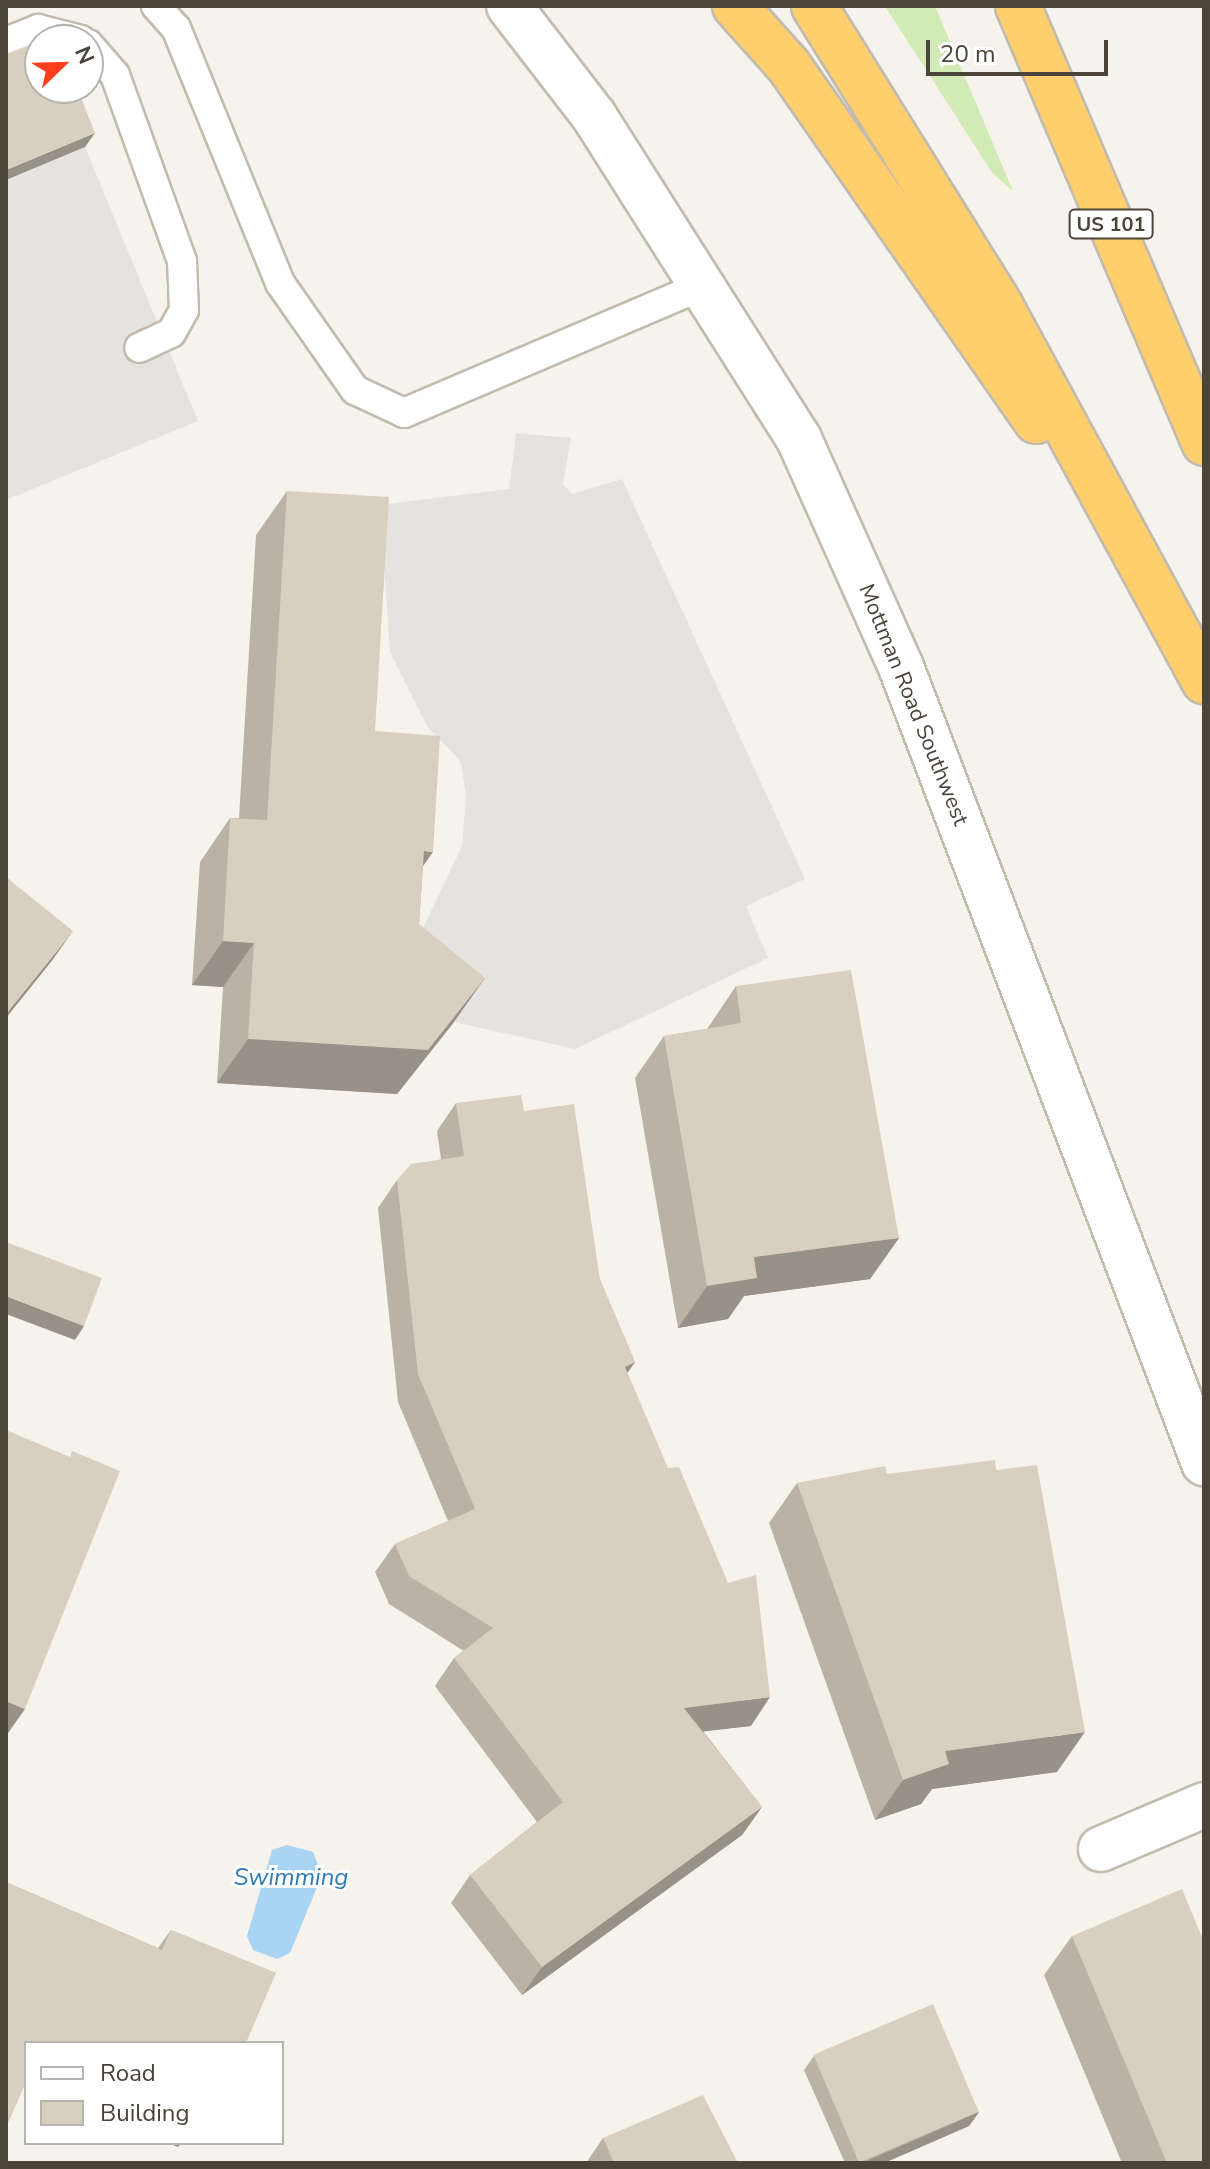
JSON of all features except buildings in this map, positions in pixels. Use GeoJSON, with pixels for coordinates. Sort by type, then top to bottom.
{"type":"FeatureCollection","features":[{"type":"Feature","properties":{"kind":"highway"},"geometry":{"type":"LineString","coordinates":[[735,6],[788,65],[1157,593]]}},
{"type":"Feature","properties":{"kind":"highway"},"geometry":{"type":"LineString","coordinates":[[814,6],[1001,307],[1204,681]]}},
{"type":"Feature","properties":{"kind":"highway","name":"US 101"},"geometry":{"type":"LineString","coordinates":[[1018,6],[1204,443]]}},
{"type":"Feature","properties":{"kind":"street","name":"Mottman Road Southwest"},"geometry":{"type":"LineString","coordinates":[[509,6],[594,116],[799,439],[901,667],[1204,1463]]}},
{"type":"Feature","properties":{"kind":"street"},"geometry":{"type":"LineString","coordinates":[[1101,1849],[1204,1805]]}},
{"type":"Feature","properties":{"kind":"lane"},"geometry":{"type":"LineString","coordinates":[[156,6],[176,28],[280,283],[355,390],[404,413],[702,286]]}},
{"type":"Feature","properties":{"kind":"lane"},"geometry":{"type":"LineString","coordinates":[[104,62],[115,75],[182,261],[184,310],[171,333],[139,348]]}},
{"type":"Feature","properties":{"kind":"green space"},"geometry":{"type":"Polygon","coordinates":[[[885,6],[935,6],[1013,191],[993,174],[885,6]]]}},
{"type":"Feature","properties":{"kind":"shaded area"},"geometry":{"type":"Polygon","coordinates":[[[85,147],[198,421],[6,500],[6,180],[85,147]]]}},
{"type":"Feature","properties":{"kind":"shaded area"},"geometry":{"type":"Polygon","coordinates":[[[516,433],[571,438],[563,484],[572,494],[622,479],[805,879],[746,906],[768,958],[575,1049],[454,1022],[427,1000],[412,951],[462,846],[466,797],[461,762],[427,726],[390,652],[380,505],[509,489],[516,433]]]}},
{"type":"Feature","properties":{"kind":"water","name":"Swimming"},"geometry":{"type":"Polygon","coordinates":[[[287,1845],[313,1852],[322,1875],[290,1953],[277,1959],[253,1950],[247,1936],[272,1850],[287,1845]]]}}]}
